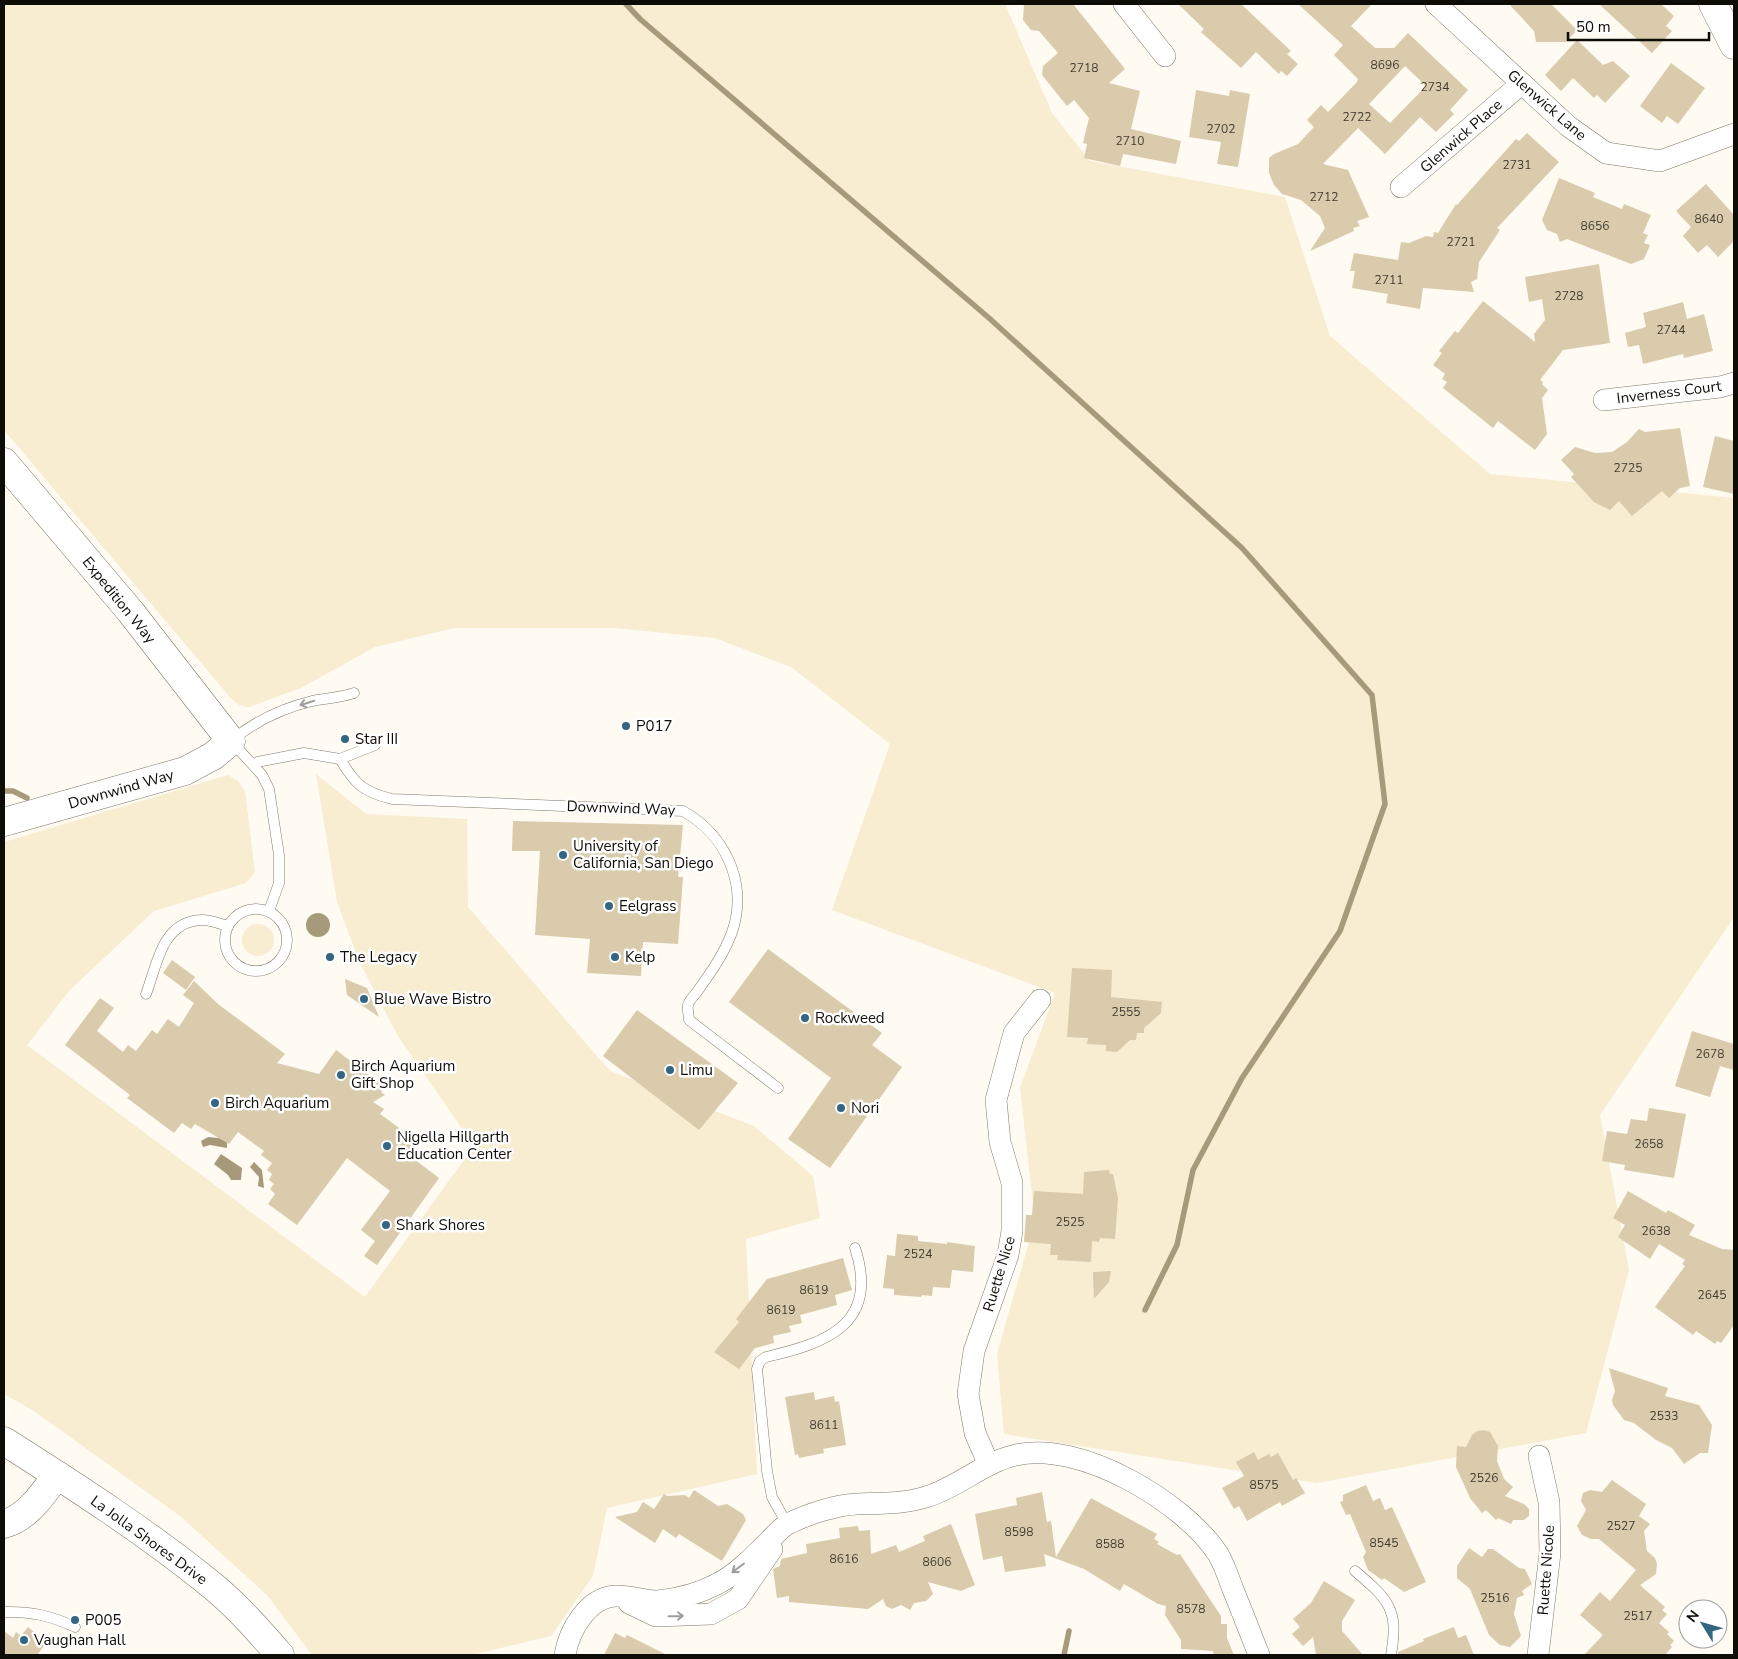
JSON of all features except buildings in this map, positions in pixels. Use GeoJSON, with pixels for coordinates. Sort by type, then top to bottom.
{"type":"FeatureCollection","features":[{"type":"Feature","properties":{"kind":"street"},"geometry":{"type":"LineString","coordinates":[[1124,4],[1165,56]]}},
{"type":"Feature","properties":{"kind":"street","name":"Glenwick Lane"},"geometry":{"type":"LineString","coordinates":[[1436,4],[1568,126],[1606,153],[1660,161],[1734,134]]}},
{"type":"Feature","properties":{"kind":"street"},"geometry":{"type":"LineString","coordinates":[[1713,4],[1734,45]]}},
{"type":"Feature","properties":{"kind":"street","name":"Glenwick Place"},"geometry":{"type":"LineString","coordinates":[[1401,187],[1521,84]]}},
{"type":"Feature","properties":{"kind":"street","name":"Inverness Court"},"geometry":{"type":"LineString","coordinates":[[1604,400],[1720,387],[1734,383]]}},
{"type":"Feature","properties":{"kind":"street","name":"Expedition Way"},"geometry":{"type":"LineString","coordinates":[[4,462],[130,611],[231,741]]}},
{"type":"Feature","properties":{"kind":"street","name":"Downwind Way"},"geometry":{"type":"LineString","coordinates":[[4,822],[185,771],[213,756],[231,741]]}},
{"type":"Feature","properties":{"kind":"street","name":"Ruette Nice"},"geometry":{"type":"LineString","coordinates":[[989,1465],[975,1434],[968,1394],[974,1351],[1008,1255],[1012,1231],[1012,1183],[1000,1142],[996,1100],[1014,1033],[1040,1000]]}},
{"type":"Feature","properties":{"kind":"street","name":"La Jolla Shores Drive"},"geometry":{"type":"LineString","coordinates":[[4,1441],[58,1475],[214,1587],[247,1618],[280,1655]]}},
{"type":"Feature","properties":{"kind":"street"},"geometry":{"type":"LineString","coordinates":[[565,1655],[574,1627],[589,1609],[600,1600],[615,1596],[656,1616],[711,1614],[738,1599],[787,1524],[806,1516],[854,1504],[892,1504],[927,1497],[989,1465],[1015,1455],[1038,1452],[1057,1454],[1103,1467],[1143,1487],[1186,1519],[1220,1556],[1259,1655]]}},
{"type":"Feature","properties":{"kind":"street","name":"Ruette Nicole"},"geometry":{"type":"LineString","coordinates":[[1538,1655],[1550,1553],[1549,1502],[1539,1456]]}},
{"type":"Feature","properties":{"kind":"street"},"geometry":{"type":"LineString","coordinates":[[4,1524],[14,1522],[39,1500],[58,1475]]}},
{"type":"Feature","properties":{"kind":"lane"},"geometry":{"type":"LineString","coordinates":[[269,911],[279,883],[279,856],[269,789],[262,774],[231,741],[251,724],[309,702],[341,698],[354,693]]}},
{"type":"Feature","properties":{"kind":"lane"},"geometry":{"type":"LineString","coordinates":[[252,762],[304,753],[340,759],[375,746]]}},
{"type":"Feature","properties":{"kind":"lane","name":"Downwind Way"},"geometry":{"type":"LineString","coordinates":[[340,759],[352,778],[364,790],[392,799],[683,811],[699,820],[715,836],[731,863],[738,889],[736,914],[728,943],[688,1005],[689,1020],[778,1088]]}},
{"type":"Feature","properties":{"kind":"lane"},"geometry":{"type":"LineString","coordinates":[[250,909],[269,911],[278,917],[288,936],[283,956],[267,970],[257,972],[246,970],[237,965],[230,957],[225,937],[228,926],[241,912],[250,909]]}},
{"type":"Feature","properties":{"kind":"lane"},"geometry":{"type":"LineString","coordinates":[[146,994],[161,947],[170,935],[184,925],[202,920],[228,926]]}},
{"type":"Feature","properties":{"kind":"lane"},"geometry":{"type":"LineString","coordinates":[[787,1524],[772,1497],[762,1432],[757,1369],[760,1361],[766,1357],[819,1342],[835,1333],[848,1319],[860,1297],[862,1280],[855,1248]]}},
{"type":"Feature","properties":{"kind":"lane"},"geometry":{"type":"LineString","coordinates":[[1355,1572],[1373,1586],[1390,1608],[1395,1624],[1392,1655]]}},
{"type":"Feature","properties":{"kind":"lane"},"geometry":{"type":"LineString","coordinates":[[4,1612],[26,1611],[54,1617],[75,1627]]}},
{"type":"Feature","properties":{"kind":"shaded area"},"geometry":{"type":"Polygon","coordinates":[[[4,4],[1005,4],[1052,113],[1090,161],[1285,197],[1330,336],[1490,474],[1734,498],[1734,917],[1600,1115],[1629,1270],[1586,1433],[1317,1483],[1004,1434],[997,1354],[1035,1221],[1020,1088],[1055,993],[832,910],[890,744],[791,667],[715,638],[615,628],[454,628],[375,647],[301,688],[249,707],[239,705],[230,697],[4,430],[4,4]]]}},
{"type":"Feature","properties":{"kind":"shaded area"},"geometry":{"type":"Polygon","coordinates":[[[316,774],[366,814],[467,819],[468,907],[610,1071],[754,1126],[813,1176],[820,1218],[746,1239],[757,1474],[607,1508],[593,1576],[551,1636],[472,1655],[312,1655],[267,1595],[180,1516],[34,1411],[4,1394],[4,842],[228,775],[238,781],[245,791],[255,872],[246,883],[154,911],[70,990],[27,1045],[365,1297],[474,1146],[398,1036],[360,963],[337,902],[316,774]]]}},
{"type":"Feature","properties":{"kind":"shaded area"},"geometry":{"type":"Polygon","coordinates":[[[318,913],[327,916],[330,925],[327,934],[318,937],[309,934],[306,925],[309,916],[318,913]]]}},
{"type":"Feature","properties":{"kind":"shaded area"},"geometry":{"type":"Polygon","coordinates":[[[258,924],[270,928],[274,940],[270,952],[258,956],[246,952],[242,940],[246,928],[258,924]]]}},
{"type":"Feature","properties":{"kind":"shaded area"},"geometry":{"type":"Polygon","coordinates":[[[208,1137],[219,1138],[227,1142],[227,1148],[210,1145],[203,1147],[201,1141],[208,1137]]]}},
{"type":"Feature","properties":{"kind":"shaded area"},"geometry":{"type":"Polygon","coordinates":[[[221,1154],[242,1168],[241,1180],[231,1180],[228,1175],[214,1164],[221,1154]]]}},
{"type":"Feature","properties":{"kind":"shaded area"},"geometry":{"type":"Polygon","coordinates":[[[254,1162],[262,1170],[264,1188],[258,1186],[259,1177],[250,1167],[254,1162]]]}},
{"type":"Feature","properties":{"kind":"waterway"},"geometry":{"type":"LineString","coordinates":[[626,4],[640,19],[989,318],[1242,548],[1372,695],[1385,804],[1340,931],[1242,1078],[1193,1170],[1177,1245],[1145,1310]]}},
{"type":"Feature","properties":{"kind":"waterway"},"geometry":{"type":"LineString","coordinates":[[4,791],[13,791],[27,798]]}},
{"type":"Feature","properties":{"kind":"waterway"},"geometry":{"type":"LineString","coordinates":[[1064,1655],[1069,1631]]}},
{"type":"Feature","properties":{"kind":"place","name":"P017"},"geometry":{"type":"Point","coordinates":[626,726]}},
{"type":"Feature","properties":{"kind":"place","name":"Star III"},"geometry":{"type":"Point","coordinates":[345,739]}},
{"type":"Feature","properties":{"kind":"place","name":"University of California, San Diego"},"geometry":{"type":"Point","coordinates":[563,855]}},
{"type":"Feature","properties":{"kind":"place","name":"Eelgrass"},"geometry":{"type":"Point","coordinates":[609,906]}},
{"type":"Feature","properties":{"kind":"place","name":"The Legacy"},"geometry":{"type":"Point","coordinates":[330,957]}},
{"type":"Feature","properties":{"kind":"place","name":"Kelp"},"geometry":{"type":"Point","coordinates":[615,957]}},
{"type":"Feature","properties":{"kind":"place","name":"Blue Wave Bistro"},"geometry":{"type":"Point","coordinates":[364,999]}},
{"type":"Feature","properties":{"kind":"place","name":"Rockweed"},"geometry":{"type":"Point","coordinates":[805,1018]}},
{"type":"Feature","properties":{"kind":"place","name":"Limu"},"geometry":{"type":"Point","coordinates":[670,1070]}},
{"type":"Feature","properties":{"kind":"place","name":"Birch Aquarium Gift Shop"},"geometry":{"type":"Point","coordinates":[341,1075]}},
{"type":"Feature","properties":{"kind":"place","name":"Birch Aquarium"},"geometry":{"type":"Point","coordinates":[215,1103]}},
{"type":"Feature","properties":{"kind":"place","name":"Nori"},"geometry":{"type":"Point","coordinates":[841,1108]}},
{"type":"Feature","properties":{"kind":"place","name":"Nigella Hillgarth Education Center"},"geometry":{"type":"Point","coordinates":[387,1146]}},
{"type":"Feature","properties":{"kind":"place","name":"Shark Shores"},"geometry":{"type":"Point","coordinates":[386,1225]}},
{"type":"Feature","properties":{"kind":"place","name":"P005"},"geometry":{"type":"Point","coordinates":[75,1620]}},
{"type":"Feature","properties":{"kind":"place","name":"Vaughan Hall"},"geometry":{"type":"Point","coordinates":[24,1640]}}]}
